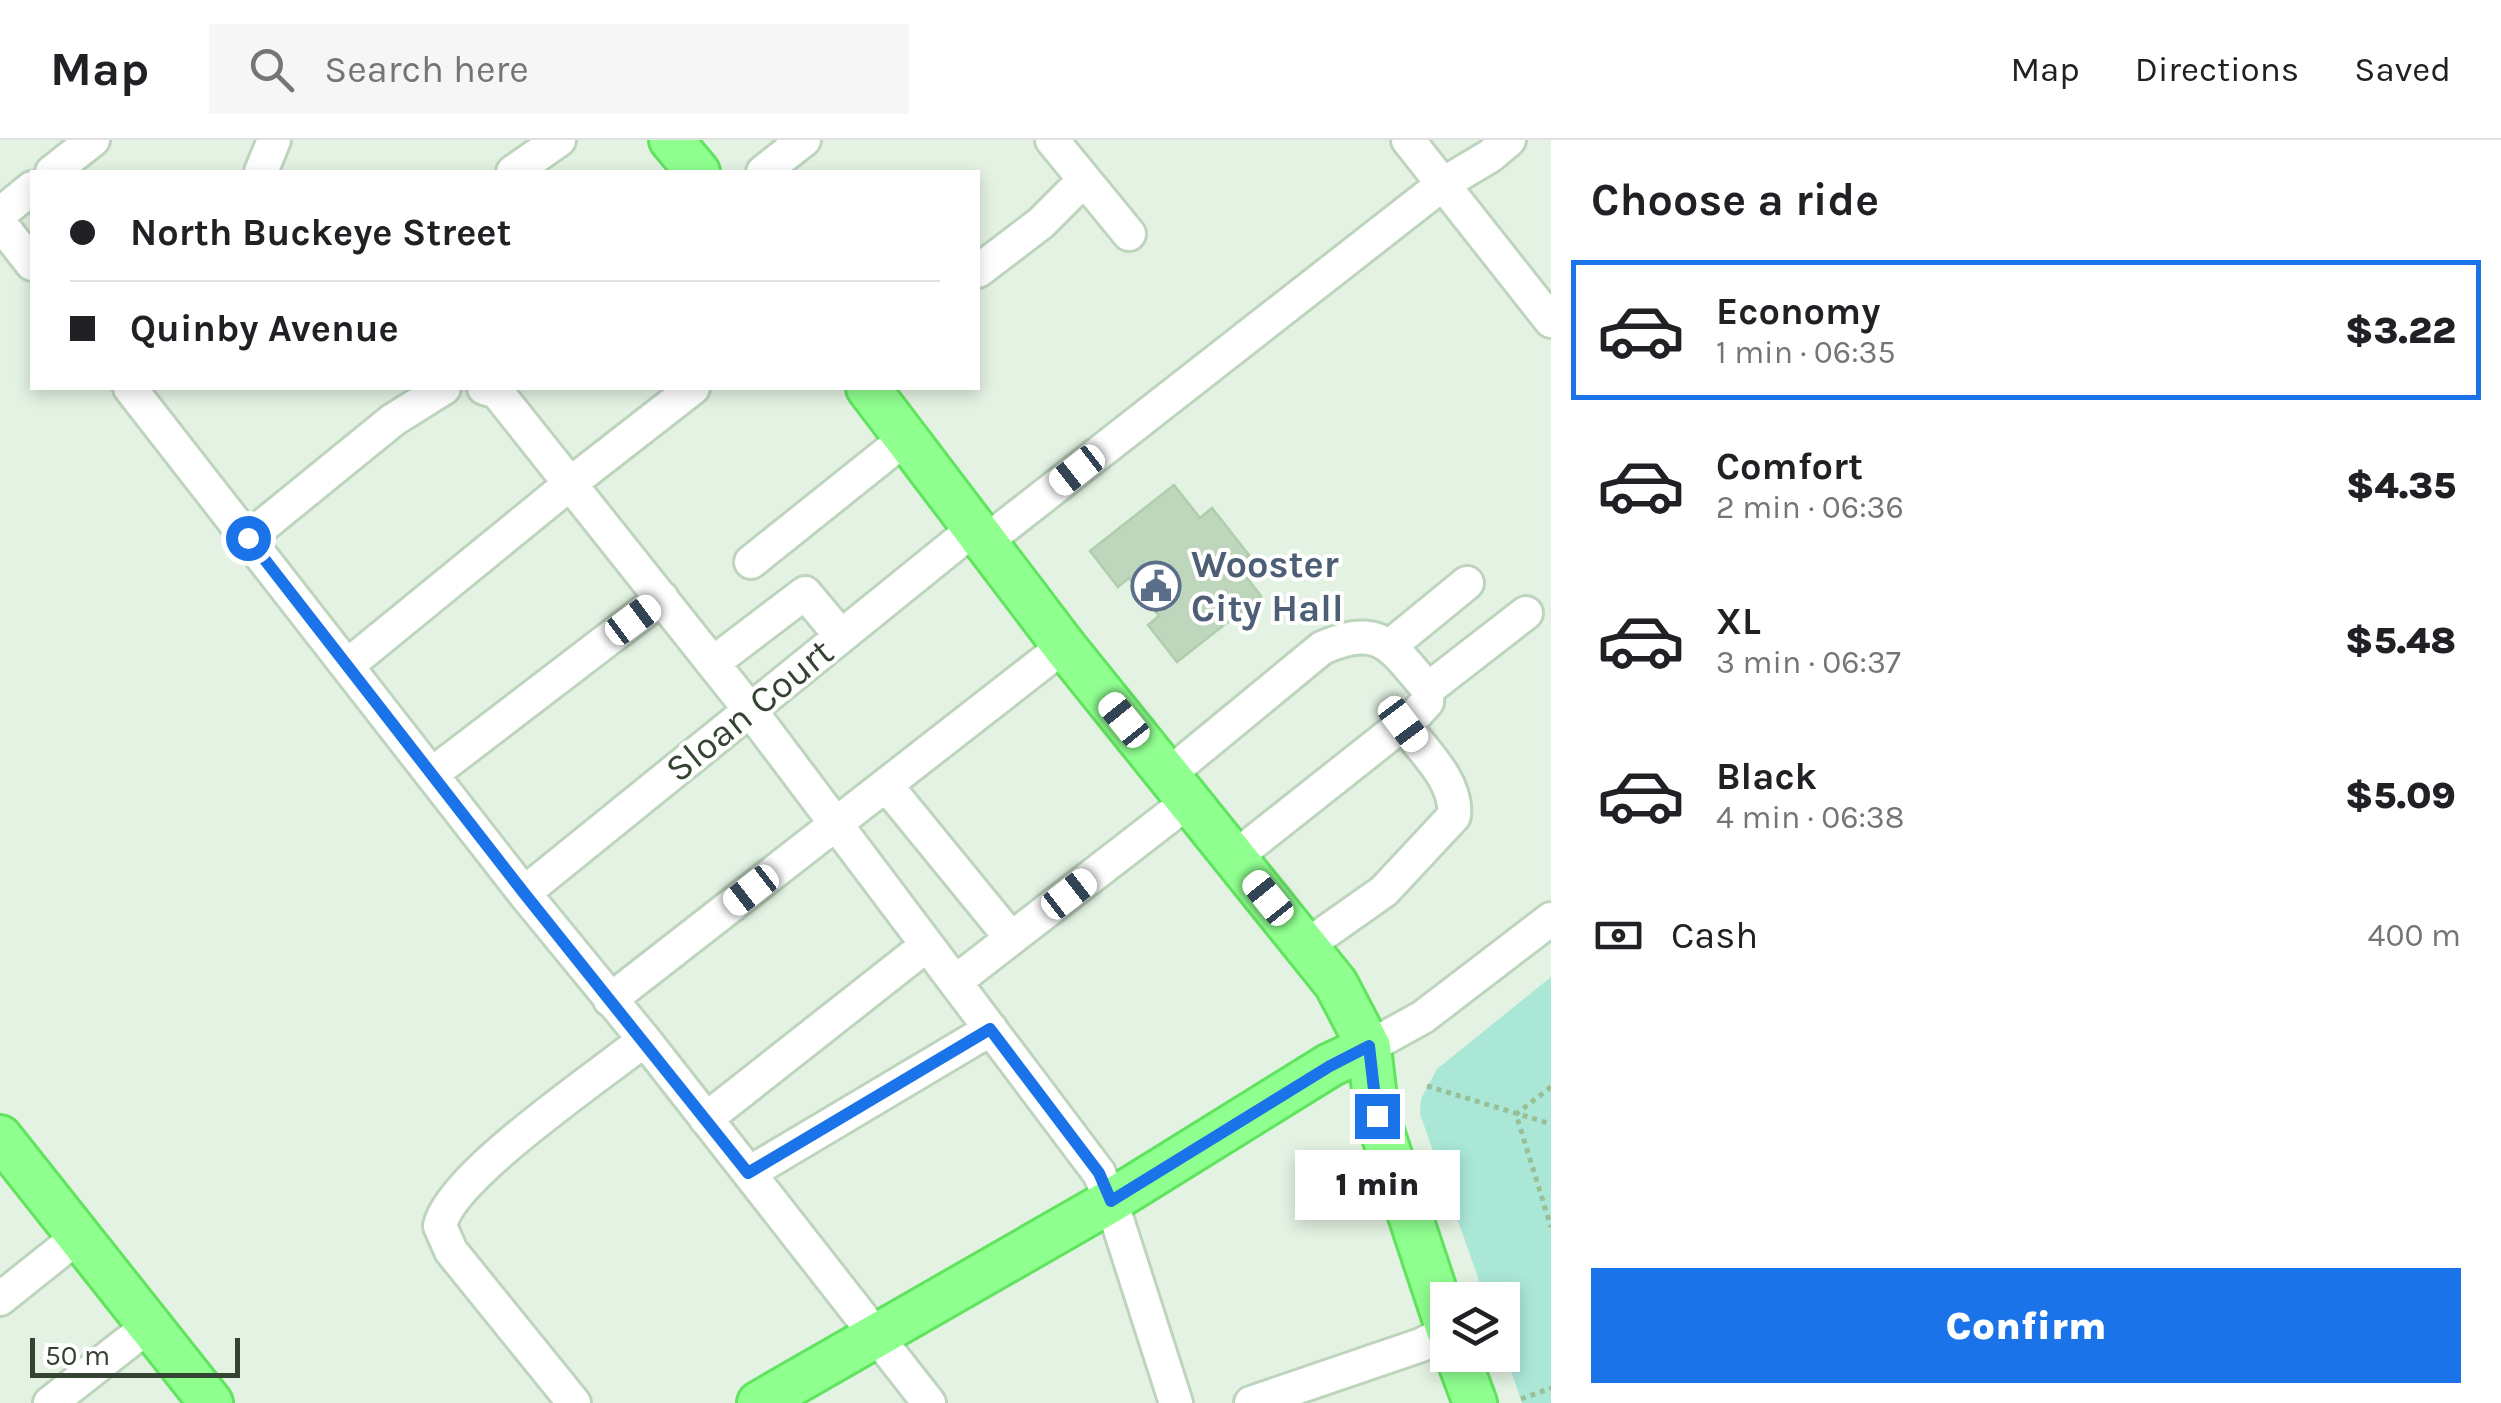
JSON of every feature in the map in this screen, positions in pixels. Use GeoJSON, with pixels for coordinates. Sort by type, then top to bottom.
{"type":"FeatureCollection","features":[{"type":"Feature","properties":{"kind":"main road"},"geometry":{"type":"LineString","coordinates":[[672,140],[696,170]]}},
{"type":"Feature","properties":{"kind":"main road"},"geometry":{"type":"LineString","coordinates":[[870,390],[1064,646],[1336,984],[1369,1046],[1377,1116],[1432,1282]]}},
{"type":"Feature","properties":{"kind":"main road"},"geometry":{"type":"LineString","coordinates":[[758,1403],[885,1348],[1111,1201],[1369,1046]]}},
{"type":"Feature","properties":{"kind":"main road"},"geometry":{"type":"LineString","coordinates":[[0,1137],[211,1403]]}},
{"type":"Feature","properties":{"kind":"main road"},"geometry":{"type":"LineString","coordinates":[[1463,1372],[1475,1403]]}},
{"type":"Feature","properties":{"kind":"street"},"geometry":{"type":"LineString","coordinates":[[55,170],[93,140]]}},
{"type":"Feature","properties":{"kind":"street"},"geometry":{"type":"LineString","coordinates":[[261,170],[274,140]]}},
{"type":"Feature","properties":{"kind":"street"},"geometry":{"type":"LineString","coordinates":[[516,170],[559,140]]}},
{"type":"Feature","properties":{"kind":"street"},"geometry":{"type":"LineString","coordinates":[[766,170],[804,140]]}},
{"type":"Feature","properties":{"kind":"street"},"geometry":{"type":"LineString","coordinates":[[1052,140],[1129,234]]}},
{"type":"Feature","properties":{"kind":"street"},"geometry":{"type":"LineString","coordinates":[[1408,140],[1551,321]]}},
{"type":"Feature","properties":{"kind":"street","name":"Sloan Court"},"geometry":{"type":"LineString","coordinates":[[524,893],[840,636],[980,535],[1443,184],[1509,140]]}},
{"type":"Feature","properties":{"kind":"street"},"geometry":{"type":"LineString","coordinates":[[980,269],[1040,223],[1084,180]]}},
{"type":"Feature","properties":{"kind":"street"},"geometry":{"type":"LineString","coordinates":[[0,214],[30,190]]}},
{"type":"Feature","properties":{"kind":"street"},"geometry":{"type":"LineString","coordinates":[[0,223],[30,261]]}},
{"type":"Feature","properties":{"kind":"street"},"geometry":{"type":"LineString","coordinates":[[132,390],[929,1403]]}},
{"type":"Feature","properties":{"kind":"street"},"geometry":{"type":"LineString","coordinates":[[248,538],[393,420],[441,390]]}},
{"type":"Feature","properties":{"kind":"street"},"geometry":{"type":"LineString","coordinates":[[490,390],[497,392],[750,710],[1099,1173],[1176,1403]]}},
{"type":"Feature","properties":{"kind":"street"},"geometry":{"type":"LineString","coordinates":[[348,665],[690,390]]}},
{"type":"Feature","properties":{"kind":"street"},"geometry":{"type":"LineString","coordinates":[[750,562],[906,438]]}},
{"type":"Feature","properties":{"kind":"street"},"geometry":{"type":"LineString","coordinates":[[1390,646],[1467,583]]}},
{"type":"Feature","properties":{"kind":"street"},"geometry":{"type":"LineString","coordinates":[[713,664],[804,593],[840,636]]}},
{"type":"Feature","properties":{"kind":"street"},"geometry":{"type":"LineString","coordinates":[[432,774],[662,598]]}},
{"type":"Feature","properties":{"kind":"street"},"geometry":{"type":"LineString","coordinates":[[1428,690],[1526,613]]}},
{"type":"Feature","properties":{"kind":"street"},"geometry":{"type":"LineString","coordinates":[[955,982],[1012,938],[1179,787],[1322,648],[1344,638],[1368,636],[1390,646],[1428,690],[1427,702],[1234,857]]}},
{"type":"Feature","properties":{"kind":"street"},"geometry":{"type":"LineString","coordinates":[[610,1000],[1064,646]]}},
{"type":"Feature","properties":{"kind":"street"},"geometry":{"type":"LineString","coordinates":[[1306,946],[1384,890],[1454,816],[1453,796],[1446,781],[1403,724]]}},
{"type":"Feature","properties":{"kind":"street"},"geometry":{"type":"LineString","coordinates":[[886,785],[1012,938]]}},
{"type":"Feature","properties":{"kind":"street"},"geometry":{"type":"LineString","coordinates":[[1369,1046],[1423,1017],[1551,919]]}},
{"type":"Feature","properties":{"kind":"street"},"geometry":{"type":"LineString","coordinates":[[706,1119],[928,945]]}},
{"type":"Feature","properties":{"kind":"street"},"geometry":{"type":"LineString","coordinates":[[748,1173],[990,1029]]}},
{"type":"Feature","properties":{"kind":"street"},"geometry":{"type":"LineString","coordinates":[[574,1403],[451,1250],[440,1226],[446,1208],[489,1164],[644,1040]]}},
{"type":"Feature","properties":{"kind":"street"},"geometry":{"type":"LineString","coordinates":[[0,1299],[79,1236]]}},
{"type":"Feature","properties":{"kind":"street"},"geometry":{"type":"LineString","coordinates":[[50,1403],[150,1325]]}},
{"type":"Feature","properties":{"kind":"street"},"geometry":{"type":"LineString","coordinates":[[1251,1403],[1430,1340]]}},
{"type":"Feature","properties":{"kind":"path"},"geometry":{"type":"LineString","coordinates":[[1427,1086],[1551,1124]]}},
{"type":"Feature","properties":{"kind":"path"},"geometry":{"type":"LineString","coordinates":[[1516,1114],[1551,1086]]}},
{"type":"Feature","properties":{"kind":"path"},"geometry":{"type":"LineString","coordinates":[[1516,1114],[1551,1227]]}},
{"type":"Feature","properties":{"kind":"path"},"geometry":{"type":"LineString","coordinates":[[1520,1399],[1551,1388]]}},
{"type":"Feature","properties":{"kind":"shaded area"},"geometry":{"type":"Polygon","coordinates":[[[1551,977],[1551,1403],[1522,1403],[1511,1372],[1520,1372],[1520,1282],[1480,1282],[1420,1114],[1421,1099],[1437,1069],[1551,977]]]}},
{"type":"Feature","properties":{"kind":"building"},"geometry":{"type":"Polygon","coordinates":[[[1174,485],[1200,518],[1212,508],[1249,555],[1237,565],[1261,596],[1177,662],[1148,625],[1159,616],[1129,578],[1118,587],[1090,551],[1174,485]]]}},
{"type":"Feature","properties":{"kind":"place","name":"Wooster City Hall"},"geometry":{"type":"Point","coordinates":[1156,586]}},
{"type":"Feature","properties":{"kind":"route"},"geometry":{"type":"LineString","coordinates":[[248,538],[748,1173],[990,1029],[1099,1173],[1111,1201],[1369,1046],[1377,1116]]}}]}
